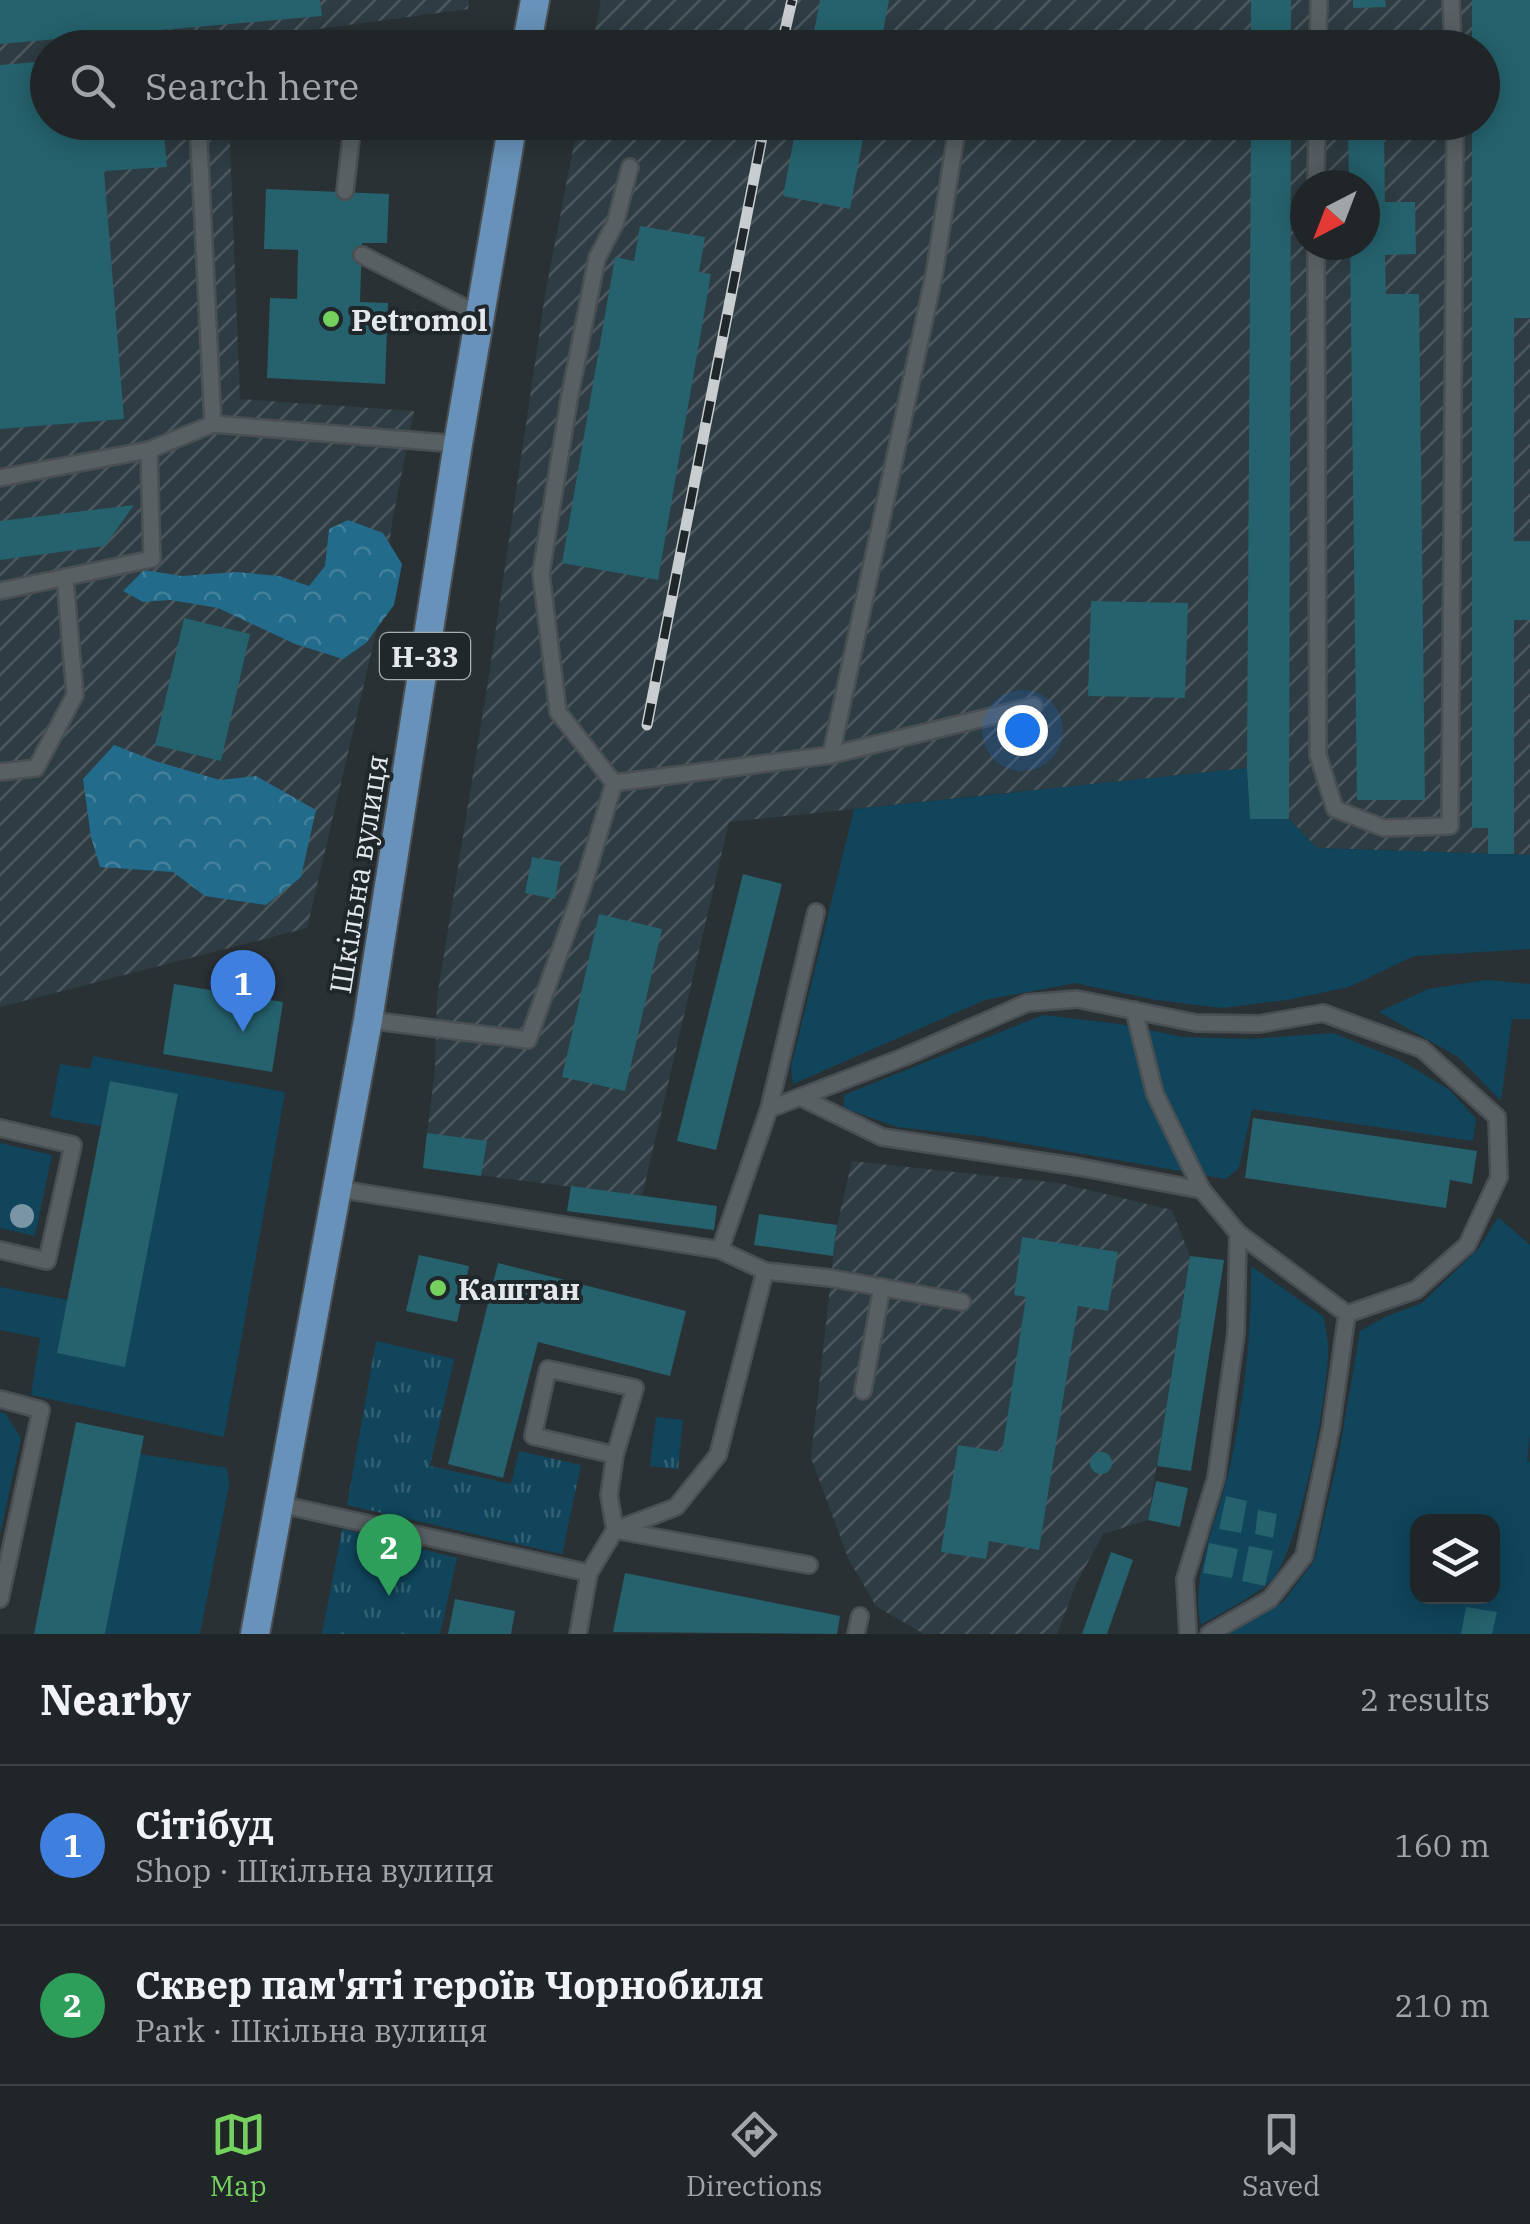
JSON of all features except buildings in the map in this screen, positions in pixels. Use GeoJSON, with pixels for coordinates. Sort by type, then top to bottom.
{"type":"FeatureCollection","features":[{"type":"Feature","properties":{"kind":"main road"},"geometry":{"type":"LineString","coordinates":[[529,30],[535,0]]}},
{"type":"Feature","properties":{"kind":"main road","name":"Шкільна вулиця"},"geometry":{"type":"LineString","coordinates":[[255,1634],[368,1020],[458,444],[511,140]]}},
{"type":"Feature","properties":{"kind":"lane"},"geometry":{"type":"LineString","coordinates":[[1318,30],[1319,0]]}},
{"type":"Feature","properties":{"kind":"lane"},"geometry":{"type":"LineString","coordinates":[[1452,0],[1453,30]]}},
{"type":"Feature","properties":{"kind":"lane"},"geometry":{"type":"LineString","coordinates":[[199,140],[213,424]]}},
{"type":"Feature","properties":{"kind":"lane"},"geometry":{"type":"LineString","coordinates":[[345,191],[351,140]]}},
{"type":"Feature","properties":{"kind":"lane"},"geometry":{"type":"LineString","coordinates":[[831,755],[934,276],[955,140]]}},
{"type":"Feature","properties":{"kind":"lane"},"geometry":{"type":"LineString","coordinates":[[1316,170],[1317,140]]}},
{"type":"Feature","properties":{"kind":"lane"},"geometry":{"type":"LineString","coordinates":[[1316,260],[1318,755],[1335,809],[1384,828],[1450,826],[1455,140]]}},
{"type":"Feature","properties":{"kind":"lane"},"geometry":{"type":"LineString","coordinates":[[614,783],[558,712],[541,573],[597,258],[615,224],[630,166]]}},
{"type":"Feature","properties":{"kind":"lane"},"geometry":{"type":"LineString","coordinates":[[362,256],[481,316]]}},
{"type":"Feature","properties":{"kind":"lane"},"geometry":{"type":"LineString","coordinates":[[0,478],[149,450],[213,424],[458,444]]}},
{"type":"Feature","properties":{"kind":"lane"},"geometry":{"type":"LineString","coordinates":[[0,591],[152,559],[149,450]]}},
{"type":"Feature","properties":{"kind":"lane"},"geometry":{"type":"LineString","coordinates":[[0,772],[36,768],[75,696],[66,577]]}},
{"type":"Feature","properties":{"kind":"lane"},"geometry":{"type":"LineString","coordinates":[[614,783],[831,755],[1034,706]]}},
{"type":"Feature","properties":{"kind":"lane"},"geometry":{"type":"LineString","coordinates":[[368,1020],[528,1040],[582,890],[614,783]]}},
{"type":"Feature","properties":{"kind":"lane"},"geometry":{"type":"LineString","coordinates":[[720,1250],[769,1109],[816,912]]}},
{"type":"Feature","properties":{"kind":"lane"},"geometry":{"type":"LineString","coordinates":[[769,1109],[1027,1003],[1077,998],[1196,1024],[1259,1024],[1323,1013],[1422,1049],[1497,1117],[1499,1178],[1467,1245],[1416,1290],[1348,1314]]}},
{"type":"Feature","properties":{"kind":"lane"},"geometry":{"type":"LineString","coordinates":[[1134,1010],[1155,1094],[1202,1190],[1238,1234],[1348,1314]]}},
{"type":"Feature","properties":{"kind":"lane"},"geometry":{"type":"LineString","coordinates":[[800,1097],[882,1137],[1202,1190]]}},
{"type":"Feature","properties":{"kind":"lane"},"geometry":{"type":"LineString","coordinates":[[0,1128],[74,1145],[48,1261],[0,1250]]}},
{"type":"Feature","properties":{"kind":"lane"},"geometry":{"type":"LineString","coordinates":[[338,1189],[720,1250],[765,1271],[962,1302]]}},
{"type":"Feature","properties":{"kind":"lane"},"geometry":{"type":"LineString","coordinates":[[1188,1634],[1185,1579],[1216,1478],[1236,1333],[1238,1234]]}},
{"type":"Feature","properties":{"kind":"lane"},"geometry":{"type":"LineString","coordinates":[[614,1530],[676,1506],[718,1455],[765,1271]]}},
{"type":"Feature","properties":{"kind":"lane"},"geometry":{"type":"LineString","coordinates":[[862,1391],[882,1288]]}},
{"type":"Feature","properties":{"kind":"lane"},"geometry":{"type":"LineString","coordinates":[[1209,1634],[1270,1598],[1304,1556],[1331,1428],[1348,1314]]}},
{"type":"Feature","properties":{"kind":"lane"},"geometry":{"type":"LineString","coordinates":[[578,1634],[589,1573],[614,1530],[609,1495],[615,1454],[634,1388],[548,1368],[534,1436],[615,1454]]}},
{"type":"Feature","properties":{"kind":"lane"},"geometry":{"type":"LineString","coordinates":[[0,1399],[41,1410],[0,1599]]}},
{"type":"Feature","properties":{"kind":"lane"},"geometry":{"type":"LineString","coordinates":[[279,1504],[589,1573]]}},
{"type":"Feature","properties":{"kind":"lane"},"geometry":{"type":"LineString","coordinates":[[614,1530],[808,1565]]}},
{"type":"Feature","properties":{"kind":"lane"},"geometry":{"type":"LineString","coordinates":[[856,1634],[860,1616]]}},
{"type":"Feature","properties":{"kind":"shaded area"},"geometry":{"type":"Polygon","coordinates":[[[0,0],[469,0],[468,9],[310,30],[30,30],[30,140],[230,140],[240,399],[414,411],[393,517],[379,620],[307,928],[0,1007],[0,0]]]}},
{"type":"Feature","properties":{"kind":"shaded area"},"geometry":{"type":"Polygon","coordinates":[[[601,0],[1530,0],[1530,855],[1317,848],[1289,819],[1250,819],[1247,768],[729,822],[642,1196],[423,1168],[435,1069],[437,998],[545,295],[575,140],[1500,140],[1500,30],[595,30],[601,0]]]}},
{"type":"Feature","properties":{"kind":"shaded area"},"geometry":{"type":"Polygon","coordinates":[[[852,1161],[1059,1183],[1172,1210],[1190,1256],[1148,1520],[1103,1534],[1076,1584],[1057,1634],[924,1634],[876,1606],[849,1560],[811,1458],[837,1225],[852,1161]]]}},
{"type":"Feature","properties":{"kind":"green space"},"geometry":{"type":"Polygon","coordinates":[[[348,520],[383,533],[402,564],[394,605],[366,643],[343,659],[295,644],[218,608],[170,600],[143,602],[123,591],[144,570],[182,576],[236,572],[279,576],[309,586],[325,566],[329,529],[348,520]]]}},
{"type":"Feature","properties":{"kind":"green space"},"geometry":{"type":"Polygon","coordinates":[[[114,745],[220,780],[256,776],[316,810],[301,877],[266,905],[205,896],[173,872],[100,867],[91,837],[83,779],[114,745]]]}},
{"type":"Feature","properties":{"kind":"green space"},"geometry":{"type":"Polygon","coordinates":[[[1247,768],[1250,819],[1289,819],[1317,848],[1530,855],[1530,949],[1414,956],[1349,987],[1222,1008],[1156,1000],[1075,983],[985,1000],[793,1084],[791,1067],[854,809],[1247,768]]]}},
{"type":"Feature","properties":{"kind":"green space"},"geometry":{"type":"Polygon","coordinates":[[[1487,980],[1530,984],[1530,1019],[1512,1019],[1501,1101],[1458,1057],[1379,1012],[1428,989],[1487,980]]]}},
{"type":"Feature","properties":{"kind":"green space"},"geometry":{"type":"Polygon","coordinates":[[[1043,1015],[1183,1037],[1250,1039],[1333,1033],[1398,1059],[1450,1090],[1476,1119],[1473,1141],[1252,1109],[1239,1168],[1226,1179],[981,1136],[897,1127],[844,1108],[844,1095],[1043,1015]]]}},
{"type":"Feature","properties":{"kind":"green space"},"geometry":{"type":"Polygon","coordinates":[[[93,1056],[285,1092],[224,1437],[31,1395],[40,1338],[0,1330],[0,1287],[68,1300],[58,1353],[125,1366],[178,1095],[111,1081],[101,1126],[50,1117],[60,1064],[90,1069],[93,1056]]]}},
{"type":"Feature","properties":{"kind":"green space"},"geometry":{"type":"Polygon","coordinates":[[[0,1143],[52,1155],[35,1236],[0,1228],[0,1143]]]}},
{"type":"Feature","properties":{"kind":"green space"},"geometry":{"type":"Polygon","coordinates":[[[1498,1217],[1530,1245],[1530,1634],[1229,1634],[1283,1602],[1314,1561],[1338,1459],[1360,1331],[1422,1303],[1479,1248],[1498,1217]]]}},
{"type":"Feature","properties":{"kind":"green space"},"geometry":{"type":"Polygon","coordinates":[[[1251,1266],[1324,1317],[1328,1350],[1323,1404],[1304,1499],[1277,1573],[1253,1594],[1201,1625],[1198,1607],[1202,1566],[1230,1466],[1243,1392],[1251,1266]]]}},
{"type":"Feature","properties":{"kind":"green space"},"geometry":{"type":"Polygon","coordinates":[[[376,1341],[454,1359],[430,1466],[511,1484],[519,1451],[581,1465],[562,1554],[347,1505],[376,1341]]]}},
{"type":"Feature","properties":{"kind":"green space"},"geometry":{"type":"Polygon","coordinates":[[[0,1412],[5,1413],[21,1438],[0,1534],[0,1412]]]}},
{"type":"Feature","properties":{"kind":"green space"},"geometry":{"type":"Polygon","coordinates":[[[656,1417],[683,1420],[678,1469],[650,1466],[656,1417]]]}},
{"type":"Feature","properties":{"kind":"green space"},"geometry":{"type":"Polygon","coordinates":[[[140,1454],[227,1468],[229,1485],[200,1634],[105,1634],[140,1454]]]}},
{"type":"Feature","properties":{"kind":"green space"},"geometry":{"type":"Polygon","coordinates":[[[342,1529],[457,1558],[440,1634],[322,1634],[342,1529]]]}},
{"type":"Feature","properties":{"kind":"railway"},"geometry":{"type":"LineString","coordinates":[[785,30],[792,0]]}},
{"type":"Feature","properties":{"kind":"railway"},"geometry":{"type":"LineString","coordinates":[[647,725],[761,140]]}},
{"type":"Feature","properties":{"kind":"place","name":"Petromol"},"geometry":{"type":"Point","coordinates":[331,319]}},
{"type":"Feature","properties":{"kind":"place","name":"Сітібуд"},"geometry":{"type":"Point","coordinates":[243,1032]}},
{"type":"Feature","properties":{"kind":"place","name":"Каштан"},"geometry":{"type":"Point","coordinates":[438,1288]}},
{"type":"Feature","properties":{"kind":"place","name":"Сквер пам'яті героїв Чорнобиля"},"geometry":{"type":"Point","coordinates":[389,1596]}}]}
